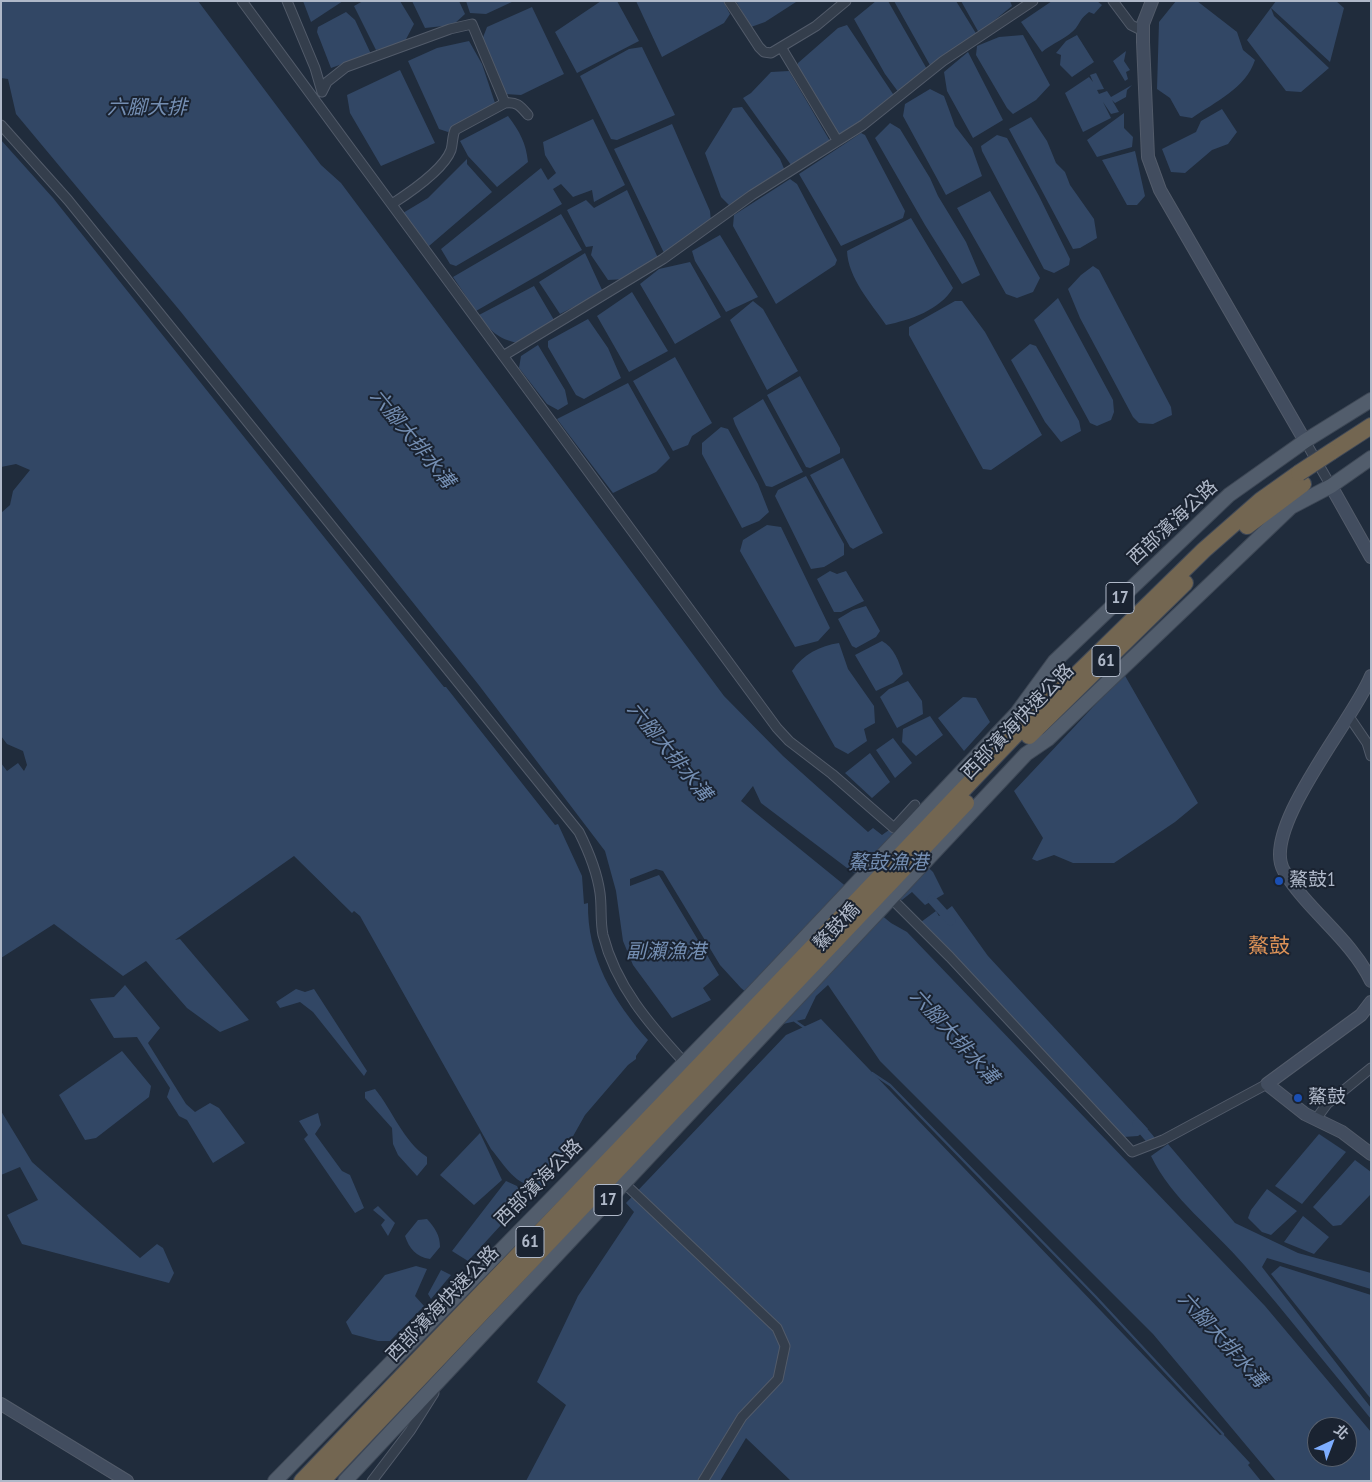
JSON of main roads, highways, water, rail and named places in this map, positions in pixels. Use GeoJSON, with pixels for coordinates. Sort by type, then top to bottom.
{"type":"FeatureCollection","features":[{"type":"Feature","properties":{"kind":"highway","name":"61"},"geometry":{"type":"LineString","coordinates":[[1334,456],[1371,426]]}},
{"type":"Feature","properties":{"kind":"highway","name":"61"},"geometry":{"type":"LineString","coordinates":[[1334,456],[1371,437]]}},
{"type":"Feature","properties":{"kind":"highway","name":"西部濱海快速公路"},"geometry":{"type":"LineString","coordinates":[[917,847],[1024,726],[1120,630],[1204,550],[1261,500],[1302,478],[1334,456]]}},
{"type":"Feature","properties":{"kind":"highway","name":"鰲鼓橋"},"geometry":{"type":"LineString","coordinates":[[762,1010],[917,847]]}},
{"type":"Feature","properties":{"kind":"highway","name":"西部濱海快速公路"},"geometry":{"type":"LineString","coordinates":[[302,1481],[762,1010]]}},
{"type":"Feature","properties":{"kind":"highway","name":"西部濱海快速公路"},"geometry":{"type":"LineString","coordinates":[[322,1481],[762,1010]]}},
{"type":"Feature","properties":{"kind":"main road","name":"西部濱海公路"},"geometry":{"type":"LineString","coordinates":[[917,847],[1062,654],[1230,495],[1305,441],[1371,400]]}},
{"type":"Feature","properties":{"kind":"main road","name":"17"},"geometry":{"type":"LineString","coordinates":[[917,847],[1026,754],[1048,739],[1291,507],[1331,486],[1371,458]]}},
{"type":"Feature","properties":{"kind":"main road","name":"鰲鼓橋"},"geometry":{"type":"LineString","coordinates":[[762,1010],[891,898],[917,847]]}},
{"type":"Feature","properties":{"kind":"main road","name":"西部濱海公路"},"geometry":{"type":"LineString","coordinates":[[275,1481],[684,1062],[762,1010]]}},
{"type":"Feature","properties":{"kind":"main road","name":"17"},"geometry":{"type":"LineString","coordinates":[[345,1481],[624,1183],[762,1010]]}},
{"type":"Feature","properties":{"kind":"water","name":"六腳大排"},"geometry":{"type":"Polygon","coordinates":[[[1,1],[198,1],[321,165],[341,183],[724,696],[783,756],[868,832],[873,828],[882,835],[889,830],[933,872],[944,894],[925,905],[912,892],[902,900],[851,871],[761,803],[753,786],[741,801],[891,923],[907,932],[1265,1306],[1371,1432],[1371,1481],[1276,1481],[1153,1334],[880,1061],[828,985],[816,996],[805,1019],[783,1024],[741,988],[720,965],[663,871],[656,869],[630,879],[630,886],[659,875],[719,975],[703,988],[711,1000],[672,1018],[633,965],[623,941],[616,891],[605,851],[478,684],[181,312],[16,114],[8,79],[1,78],[1,1]]]}},
{"type":"Feature","properties":{"kind":"water"},"geometry":{"type":"Polygon","coordinates":[[[303,1],[343,1],[311,22],[303,1]]]}},
{"type":"Feature","properties":{"kind":"water"},"geometry":{"type":"Polygon","coordinates":[[[363,1],[400,1],[414,24],[404,43],[376,50],[354,6],[363,1]]]}},
{"type":"Feature","properties":{"kind":"water"},"geometry":{"type":"Polygon","coordinates":[[[412,1],[459,1],[465,14],[453,25],[425,28],[412,1]]]}},
{"type":"Feature","properties":{"kind":"water"},"geometry":{"type":"Polygon","coordinates":[[[466,1],[514,1],[486,14],[470,13],[466,1]]]}},
{"type":"Feature","properties":{"kind":"water"},"geometry":{"type":"Polygon","coordinates":[[[601,1],[617,1],[639,41],[577,73],[555,32],[601,1]]]}},
{"type":"Feature","properties":{"kind":"water"},"geometry":{"type":"Polygon","coordinates":[[[636,1],[723,1],[730,14],[724,23],[662,57],[636,1]]]}},
{"type":"Feature","properties":{"kind":"water"},"geometry":{"type":"Polygon","coordinates":[[[736,1],[796,2],[765,22],[751,27],[736,1]]]}},
{"type":"Feature","properties":{"kind":"water"},"geometry":{"type":"Polygon","coordinates":[[[876,1],[888,1],[928,71],[899,93],[885,74],[854,19],[876,1]]]}},
{"type":"Feature","properties":{"kind":"water"},"geometry":{"type":"Polygon","coordinates":[[[894,1],[956,1],[977,35],[931,67],[894,1]]]}},
{"type":"Feature","properties":{"kind":"water"},"geometry":{"type":"Polygon","coordinates":[[[961,1],[1010,1],[1012,6],[979,33],[961,1]]]}},
{"type":"Feature","properties":{"kind":"water"},"geometry":{"type":"Polygon","coordinates":[[[1052,1],[1097,1],[1102,5],[1094,14],[1089,12],[1086,14],[1076,28],[1042,52],[1021,22],[1052,1]]]}},
{"type":"Feature","properties":{"kind":"water"},"geometry":{"type":"Polygon","coordinates":[[[1176,1],[1197,1],[1237,32],[1243,50],[1255,60],[1245,79],[1229,94],[1192,118],[1180,116],[1170,98],[1157,89],[1159,22],[1176,1]]]}},
{"type":"Feature","properties":{"kind":"water"},"geometry":{"type":"Polygon","coordinates":[[[1276,1],[1336,1],[1344,8],[1330,62],[1271,8],[1274,16],[1329,68],[1301,92],[1286,91],[1247,40],[1276,1]]]}},
{"type":"Feature","properties":{"kind":"water"},"geometry":{"type":"Polygon","coordinates":[[[532,7],[564,74],[521,95],[505,94],[482,40],[487,27],[532,7]]]}},
{"type":"Feature","properties":{"kind":"water"},"geometry":{"type":"Polygon","coordinates":[[[346,12],[355,20],[371,54],[331,68],[317,32],[318,27],[346,12]]]}},
{"type":"Feature","properties":{"kind":"water"},"geometry":{"type":"Polygon","coordinates":[[[847,25],[895,97],[839,136],[798,69],[798,63],[838,28],[847,25]]]}},
{"type":"Feature","properties":{"kind":"water"},"geometry":{"type":"Polygon","coordinates":[[[1023,35],[1050,85],[1036,100],[1013,114],[1007,108],[976,55],[977,46],[999,37],[1023,35]]]}},
{"type":"Feature","properties":{"kind":"water"},"geometry":{"type":"Polygon","coordinates":[[[1077,35],[1094,62],[1072,77],[1060,65],[1061,55],[1056,53],[1066,41],[1077,35]]]}},
{"type":"Feature","properties":{"kind":"water"},"geometry":{"type":"Polygon","coordinates":[[[469,41],[482,64],[495,103],[448,132],[439,129],[408,61],[437,48],[469,41]]]}},
{"type":"Feature","properties":{"kind":"water"},"geometry":{"type":"Polygon","coordinates":[[[642,47],[675,115],[617,140],[611,139],[580,76],[629,49],[642,47]]]}},
{"type":"Feature","properties":{"kind":"water"},"geometry":{"type":"Polygon","coordinates":[[[1126,51],[1124,61],[1130,70],[1126,72],[1128,79],[1125,81],[1113,61],[1126,51]]]}},
{"type":"Feature","properties":{"kind":"water"},"geometry":{"type":"Polygon","coordinates":[[[968,52],[1003,120],[973,138],[947,91],[944,72],[968,52]]]}},
{"type":"Feature","properties":{"kind":"water"},"geometry":{"type":"Polygon","coordinates":[[[400,70],[435,143],[381,166],[350,113],[347,95],[400,70]]]}},
{"type":"Feature","properties":{"kind":"water"},"geometry":{"type":"Polygon","coordinates":[[[789,71],[830,141],[791,165],[743,98],[751,93],[771,72],[789,71]]]}},
{"type":"Feature","properties":{"kind":"water"},"geometry":{"type":"Polygon","coordinates":[[[1096,73],[1104,89],[1097,90],[1099,94],[1107,91],[1111,97],[1132,85],[1127,90],[1126,97],[1115,103],[1112,100],[1119,112],[1111,114],[1103,102],[1111,118],[1083,132],[1065,93],[1089,77],[1093,82],[1090,75],[1096,73]]]}},
{"type":"Feature","properties":{"kind":"water"},"geometry":{"type":"Polygon","coordinates":[[[930,89],[944,96],[955,126],[972,148],[982,176],[946,195],[903,116],[905,104],[930,89]]]}},
{"type":"Feature","properties":{"kind":"water"},"geometry":{"type":"Polygon","coordinates":[[[742,107],[780,159],[785,171],[731,207],[721,197],[705,153],[733,108],[742,107]]]}},
{"type":"Feature","properties":{"kind":"water"},"geometry":{"type":"Polygon","coordinates":[[[1222,109],[1237,132],[1228,144],[1212,150],[1185,173],[1171,172],[1162,149],[1196,132],[1201,121],[1222,109]]]}},
{"type":"Feature","properties":{"kind":"water"},"geometry":{"type":"Polygon","coordinates":[[[1124,113],[1124,128],[1133,137],[1132,147],[1097,157],[1087,140],[1124,113]]]}},
{"type":"Feature","properties":{"kind":"water"},"geometry":{"type":"Polygon","coordinates":[[[508,116],[522,138],[528,162],[497,187],[468,156],[460,141],[508,116]]]}},
{"type":"Feature","properties":{"kind":"water"},"geometry":{"type":"Polygon","coordinates":[[[1031,117],[1047,141],[1056,163],[1065,172],[1070,185],[1094,219],[1097,238],[1080,248],[1073,249],[1009,129],[1031,117]]]}},
{"type":"Feature","properties":{"kind":"water"},"geometry":{"type":"Polygon","coordinates":[[[593,119],[625,185],[594,202],[592,190],[573,197],[561,184],[553,189],[562,204],[456,266],[450,264],[441,249],[541,168],[548,180],[556,173],[545,155],[543,142],[593,119]]]}},
{"type":"Feature","properties":{"kind":"water"},"geometry":{"type":"Polygon","coordinates":[[[890,123],[900,129],[930,178],[938,196],[966,242],[980,275],[962,284],[925,225],[875,138],[890,123]]]}},
{"type":"Feature","properties":{"kind":"water"},"geometry":{"type":"Polygon","coordinates":[[[672,124],[710,211],[711,222],[664,253],[614,149],[672,124]]]}},
{"type":"Feature","properties":{"kind":"water"},"geometry":{"type":"Polygon","coordinates":[[[861,133],[865,135],[905,211],[903,218],[841,246],[799,174],[861,133]]]}},
{"type":"Feature","properties":{"kind":"water"},"geometry":{"type":"Polygon","coordinates":[[[997,135],[1007,138],[1039,196],[1070,259],[1069,265],[1054,273],[1044,269],[982,151],[981,146],[997,135]]]}},
{"type":"Feature","properties":{"kind":"water"},"geometry":{"type":"Polygon","coordinates":[[[1,140],[53,198],[555,825],[558,824],[582,876],[584,904],[588,903],[592,942],[604,977],[624,1010],[648,1040],[636,1056],[636,1059],[628,1065],[585,1115],[545,1186],[527,1185],[520,1181],[508,1170],[491,1149],[360,916],[354,911],[352,913],[294,856],[175,940],[180,939],[249,1020],[220,1032],[187,1008],[146,961],[123,976],[54,924],[1,958],[1,763],[7,771],[18,763],[24,771],[27,765],[23,751],[7,744],[1,736],[1,513],[10,505],[13,491],[30,470],[16,464],[1,467],[1,140]]]}},
{"type":"Feature","properties":{"kind":"water"},"geometry":{"type":"Polygon","coordinates":[[[1135,151],[1145,196],[1137,205],[1127,205],[1102,160],[1135,151]]]}},
{"type":"Feature","properties":{"kind":"water"},"geometry":{"type":"Polygon","coordinates":[[[467,159],[467,164],[492,192],[429,246],[403,213],[428,198],[467,159]]]}},
{"type":"Feature","properties":{"kind":"water"},"geometry":{"type":"Polygon","coordinates":[[[790,179],[797,184],[837,260],[835,265],[776,304],[733,226],[734,215],[790,179]]]}},
{"type":"Feature","properties":{"kind":"water"},"geometry":{"type":"Polygon","coordinates":[[[627,190],[658,258],[625,279],[608,280],[591,255],[593,246],[586,247],[567,210],[586,200],[594,208],[627,190]]]}},
{"type":"Feature","properties":{"kind":"water"},"geometry":{"type":"Polygon","coordinates":[[[990,191],[1040,278],[1033,292],[1017,298],[1006,294],[957,208],[990,191]]]}},
{"type":"Feature","properties":{"kind":"water"},"geometry":{"type":"Polygon","coordinates":[[[561,214],[582,250],[476,311],[453,277],[561,214]]]}},
{"type":"Feature","properties":{"kind":"water"},"geometry":{"type":"Polygon","coordinates":[[[911,218],[953,288],[947,296],[924,313],[886,325],[867,299],[851,271],[847,251],[911,218]]]}},
{"type":"Feature","properties":{"kind":"water"},"geometry":{"type":"Polygon","coordinates":[[[720,235],[758,297],[726,312],[695,261],[692,251],[720,235]]]}},
{"type":"Feature","properties":{"kind":"water"},"geometry":{"type":"Polygon","coordinates":[[[585,253],[603,292],[560,314],[539,282],[585,253]]]}},
{"type":"Feature","properties":{"kind":"water"},"geometry":{"type":"Polygon","coordinates":[[[690,262],[721,317],[675,344],[640,284],[659,269],[690,262]]]}},
{"type":"Feature","properties":{"kind":"water"},"geometry":{"type":"Polygon","coordinates":[[[1093,266],[1099,270],[1171,407],[1172,415],[1153,424],[1139,423],[1133,417],[1080,318],[1068,289],[1081,275],[1093,266]]]}},
{"type":"Feature","properties":{"kind":"water"},"geometry":{"type":"Polygon","coordinates":[[[534,286],[554,320],[518,343],[495,334],[479,315],[534,286]]]}},
{"type":"Feature","properties":{"kind":"water"},"geometry":{"type":"Polygon","coordinates":[[[632,292],[668,351],[629,372],[597,316],[632,292]]]}},
{"type":"Feature","properties":{"kind":"water"},"geometry":{"type":"Polygon","coordinates":[[[1058,298],[1113,400],[1114,412],[1111,420],[1097,426],[1090,423],[1034,320],[1058,298]]]}},
{"type":"Feature","properties":{"kind":"water"},"geometry":{"type":"Polygon","coordinates":[[[753,301],[763,309],[798,371],[767,390],[730,320],[753,301]]]}},
{"type":"Feature","properties":{"kind":"water"},"geometry":{"type":"Polygon","coordinates":[[[955,301],[962,301],[985,332],[1042,435],[991,470],[983,469],[909,335],[909,327],[955,301]]]}},
{"type":"Feature","properties":{"kind":"water"},"geometry":{"type":"Polygon","coordinates":[[[588,319],[608,348],[621,378],[584,399],[576,395],[548,347],[548,341],[588,319]]]}},
{"type":"Feature","properties":{"kind":"water"},"geometry":{"type":"Polygon","coordinates":[[[1030,344],[1036,346],[1079,421],[1081,431],[1061,442],[1045,422],[1011,360],[1030,344]]]}},
{"type":"Feature","properties":{"kind":"water"},"geometry":{"type":"Polygon","coordinates":[[[538,345],[565,390],[568,404],[558,410],[547,404],[519,368],[521,356],[538,345]]]}},
{"type":"Feature","properties":{"kind":"water"},"geometry":{"type":"Polygon","coordinates":[[[675,357],[712,423],[692,436],[688,445],[673,451],[633,381],[675,357]]]}},
{"type":"Feature","properties":{"kind":"water"},"geometry":{"type":"Polygon","coordinates":[[[800,376],[840,448],[840,453],[810,468],[806,467],[767,395],[800,376]]]}},
{"type":"Feature","properties":{"kind":"water"},"geometry":{"type":"Polygon","coordinates":[[[628,383],[670,458],[656,472],[613,493],[557,419],[628,383]]]}},
{"type":"Feature","properties":{"kind":"water"},"geometry":{"type":"Polygon","coordinates":[[[763,399],[803,472],[772,487],[766,486],[733,418],[763,399]]]}},
{"type":"Feature","properties":{"kind":"water"},"geometry":{"type":"Polygon","coordinates":[[[721,427],[728,429],[758,484],[769,512],[759,521],[742,528],[702,454],[702,443],[721,427]]]}},
{"type":"Feature","properties":{"kind":"water"},"geometry":{"type":"Polygon","coordinates":[[[843,458],[883,533],[853,549],[850,547],[810,475],[843,458]]]}},
{"type":"Feature","properties":{"kind":"water"},"geometry":{"type":"Polygon","coordinates":[[[806,476],[844,544],[844,555],[824,567],[811,569],[775,496],[778,490],[806,476]]]}},
{"type":"Feature","properties":{"kind":"water"},"geometry":{"type":"Polygon","coordinates":[[[767,525],[781,527],[830,628],[818,641],[795,647],[740,551],[743,540],[767,525]]]}},
{"type":"Feature","properties":{"kind":"water"},"geometry":{"type":"Polygon","coordinates":[[[830,571],[837,574],[846,571],[864,601],[841,612],[834,612],[817,579],[830,571]]]}},
{"type":"Feature","properties":{"kind":"water"},"geometry":{"type":"Polygon","coordinates":[[[866,606],[880,631],[876,637],[856,648],[852,646],[838,619],[853,610],[866,606]]]}},
{"type":"Feature","properties":{"kind":"water"},"geometry":{"type":"Polygon","coordinates":[[[882,641],[893,651],[903,674],[893,683],[876,691],[855,655],[882,641]]]}},
{"type":"Feature","properties":{"kind":"water"},"geometry":{"type":"Polygon","coordinates":[[[839,643],[848,669],[874,706],[875,723],[864,729],[867,741],[848,754],[835,747],[792,671],[801,660],[812,652],[825,646],[839,643]]]}},
{"type":"Feature","properties":{"kind":"water"},"geometry":{"type":"Polygon","coordinates":[[[1124,674],[1198,803],[1175,822],[1114,863],[1073,863],[1054,855],[1037,861],[1032,859],[1043,838],[1014,791],[1124,674]]]}},
{"type":"Feature","properties":{"kind":"water"},"geometry":{"type":"Polygon","coordinates":[[[908,681],[922,701],[923,714],[897,728],[880,697],[889,689],[908,681]]]}},
{"type":"Feature","properties":{"kind":"water"},"geometry":{"type":"Polygon","coordinates":[[[963,697],[976,698],[990,722],[964,751],[938,718],[963,697]]]}},
{"type":"Feature","properties":{"kind":"water"},"geometry":{"type":"Polygon","coordinates":[[[930,716],[943,735],[916,756],[902,742],[903,729],[930,716]]]}},
{"type":"Feature","properties":{"kind":"water"},"geometry":{"type":"Polygon","coordinates":[[[893,738],[912,763],[895,778],[876,750],[893,738]]]}},
{"type":"Feature","properties":{"kind":"water"},"geometry":{"type":"Polygon","coordinates":[[[870,753],[890,782],[872,798],[845,773],[870,753]]]}},
{"type":"Feature","properties":{"kind":"water"},"geometry":{"type":"Polygon","coordinates":[[[952,906],[988,956],[1148,1129],[1138,1136],[1123,1137],[921,922],[936,911],[939,916],[952,906]]]}},
{"type":"Feature","properties":{"kind":"water"},"geometry":{"type":"Polygon","coordinates":[[[125,985],[160,1028],[148,1043],[186,1104],[195,1112],[210,1103],[219,1108],[245,1143],[213,1163],[187,1120],[179,1116],[167,1097],[170,1088],[137,1037],[114,1038],[90,999],[114,997],[125,985]]]}},
{"type":"Feature","properties":{"kind":"water"},"geometry":{"type":"Polygon","coordinates":[[[296,989],[305,992],[314,989],[367,1071],[364,1076],[313,1012],[300,1002],[280,1008],[276,1002],[296,989]]]}},
{"type":"Feature","properties":{"kind":"water"},"geometry":{"type":"Polygon","coordinates":[[[821,1019],[1220,1435],[1223,1434],[1250,1463],[1248,1465],[1261,1481],[791,1481],[746,1438],[720,1481],[526,1481],[566,1405],[537,1382],[578,1296],[634,1212],[626,1203],[786,1035],[821,1019]]]}},
{"type":"Feature","properties":{"kind":"water"},"geometry":{"type":"Polygon","coordinates":[[[122,1051],[151,1086],[149,1097],[96,1138],[85,1140],[59,1095],[122,1051]]]}},
{"type":"Feature","properties":{"kind":"water"},"geometry":{"type":"Polygon","coordinates":[[[375,1089],[411,1143],[427,1157],[427,1164],[417,1176],[398,1155],[393,1144],[392,1128],[365,1098],[365,1092],[375,1089]]]}},
{"type":"Feature","properties":{"kind":"water"},"geometry":{"type":"Polygon","coordinates":[[[1,1111],[32,1162],[140,1258],[157,1244],[163,1248],[174,1273],[169,1283],[22,1244],[7,1215],[38,1200],[20,1167],[1,1175],[1,1111]]]}},
{"type":"Feature","properties":{"kind":"water"},"geometry":{"type":"Polygon","coordinates":[[[318,1113],[321,1125],[315,1134],[342,1171],[350,1175],[364,1208],[355,1213],[304,1139],[308,1135],[299,1121],[318,1113]]]}},
{"type":"Feature","properties":{"kind":"water"},"geometry":{"type":"Polygon","coordinates":[[[480,1133],[502,1180],[474,1205],[440,1175],[480,1133]]]}},
{"type":"Feature","properties":{"kind":"water"},"geometry":{"type":"Polygon","coordinates":[[[1319,1134],[1346,1152],[1302,1204],[1275,1186],[1319,1134]]]}},
{"type":"Feature","properties":{"kind":"water"},"geometry":{"type":"Polygon","coordinates":[[[1168,1144],[1235,1223],[1298,1253],[1371,1273],[1371,1289],[1267,1258],[1262,1267],[1371,1408],[1371,1419],[1233,1252],[1194,1214],[1170,1187],[1151,1156],[1168,1144]]]}},
{"type":"Feature","properties":{"kind":"water"},"geometry":{"type":"Polygon","coordinates":[[[1355,1160],[1371,1172],[1371,1194],[1341,1225],[1333,1226],[1313,1207],[1355,1160]]]}},
{"type":"Feature","properties":{"kind":"water"},"geometry":{"type":"Polygon","coordinates":[[[506,1181],[517,1186],[523,1201],[468,1261],[452,1251],[506,1181]]]}},
{"type":"Feature","properties":{"kind":"water"},"geometry":{"type":"Polygon","coordinates":[[[1267,1189],[1297,1211],[1271,1235],[1262,1232],[1248,1218],[1251,1210],[1267,1189]]]}},
{"type":"Feature","properties":{"kind":"water"},"geometry":{"type":"Polygon","coordinates":[[[378,1206],[395,1223],[388,1236],[381,1225],[385,1220],[373,1210],[378,1206]]]}},
{"type":"Feature","properties":{"kind":"water"},"geometry":{"type":"Polygon","coordinates":[[[1303,1216],[1329,1237],[1314,1254],[1284,1242],[1303,1216]]]}},
{"type":"Feature","properties":{"kind":"water"},"geometry":{"type":"Polygon","coordinates":[[[427,1219],[436,1232],[440,1243],[440,1247],[430,1259],[414,1251],[405,1236],[418,1220],[427,1219]]]}},
{"type":"Feature","properties":{"kind":"water"},"geometry":{"type":"Polygon","coordinates":[[[416,1266],[427,1269],[415,1296],[424,1306],[390,1341],[378,1341],[352,1334],[346,1322],[385,1275],[416,1266]]]}},
{"type":"Feature","properties":{"kind":"water"},"geometry":{"type":"Polygon","coordinates":[[[1280,1266],[1371,1295],[1371,1399],[1271,1274],[1280,1266]]]}},
{"type":"Feature","properties":{"kind":"water"},"geometry":{"type":"Polygon","coordinates":[[[441,1270],[451,1275],[431,1299],[428,1294],[441,1270]]]}},
{"type":"Feature","properties":{"kind":"waterway"},"geometry":{"type":"LineString","coordinates":[[932,900],[951,921]]}},
{"type":"Feature","properties":{"kind":"waterway"},"geometry":{"type":"LineString","coordinates":[[795,1021],[805,1028]]}},
{"type":"Feature","properties":{"kind":"waterway"},"geometry":{"type":"LineString","coordinates":[[872,1073],[890,1085],[1095,1296],[1223,1434]]}},
{"type":"Feature","properties":{"kind":"waterway"},"geometry":{"type":"LineString","coordinates":[[1137,1124],[1150,1139]]}},
{"type":"Feature","properties":{"kind":"place","name":"鰲鼓1"},"geometry":{"type":"Point","coordinates":[1279,881]}},
{"type":"Feature","properties":{"kind":"place","name":"鰲鼓"},"geometry":{"type":"Point","coordinates":[1298,1098]}},
{"type":"Feature","properties":{"kind":"district","name":"鰲鼓"},"geometry":{"type":"Point","coordinates":[1269,947]}},
{"type":"Feature","properties":{"kind":"water label","name":"六腳大排水溝"},"geometry":{"type":"Point","coordinates":[412,439]}},
{"type":"Feature","properties":{"kind":"water label","name":"六腳大排水溝"},"geometry":{"type":"Point","coordinates":[669,752]}},
{"type":"Feature","properties":{"kind":"water label","name":"鰲鼓漁港"},"geometry":{"type":"Point","coordinates":[888,863]}},
{"type":"Feature","properties":{"kind":"water label","name":"副瀨漁港"},"geometry":{"type":"Point","coordinates":[666,952]}},
{"type":"Feature","properties":{"kind":"water label","name":"六腳大排水溝"},"geometry":{"type":"Point","coordinates":[954,1037]}},
{"type":"Feature","properties":{"kind":"water label","name":"六腳大排水溝"},"geometry":{"type":"Point","coordinates":[1222,1340]}}]}
